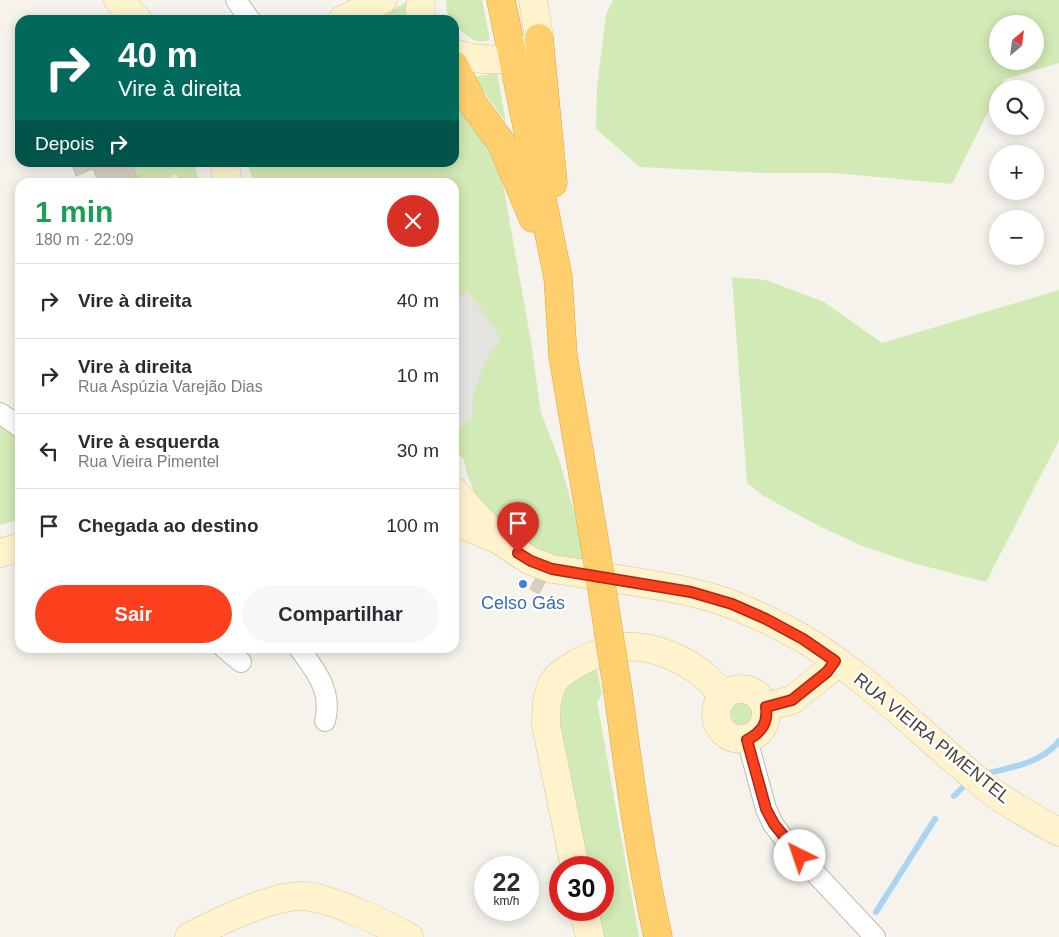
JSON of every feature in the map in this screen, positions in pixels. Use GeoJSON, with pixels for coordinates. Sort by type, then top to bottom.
{"type":"FeatureCollection","features":[{"type":"Feature","properties":{"kind":"highway"},"geometry":{"type":"LineString","coordinates":[[501,0],[558,277]]}},
{"type":"Feature","properties":{"kind":"highway"},"geometry":{"type":"LineString","coordinates":[[539,38],[551,156],[564,356],[618,692],[634,811],[647,889],[658,937]]}},
{"type":"Feature","properties":{"kind":"highway"},"geometry":{"type":"LineString","coordinates":[[459,75],[473,104],[502,144],[558,277]]}},
{"type":"Feature","properties":{"kind":"street"},"geometry":{"type":"LineString","coordinates":[[236,0],[246,15]]}},
{"type":"Feature","properties":{"kind":"street"},"geometry":{"type":"LineString","coordinates":[[352,15],[383,0]]}},
{"type":"Feature","properties":{"kind":"street"},"geometry":{"type":"LineString","coordinates":[[420,0],[421,15]]}},
{"type":"Feature","properties":{"kind":"street"},"geometry":{"type":"LineString","coordinates":[[459,54],[483,60],[512,58],[532,47],[539,38],[533,0]]}},
{"type":"Feature","properties":{"kind":"street"},"geometry":{"type":"LineString","coordinates":[[0,413],[15,424]]}},
{"type":"Feature","properties":{"kind":"street"},"geometry":{"type":"LineString","coordinates":[[459,496],[477,514],[497,540]]}},
{"type":"Feature","properties":{"kind":"street"},"geometry":{"type":"LineString","coordinates":[[459,523],[497,540]]}},
{"type":"Feature","properties":{"kind":"street","name":"RUA VIEIRA PIMENTEL"},"geometry":{"type":"LineString","coordinates":[[497,540],[531,561],[552,569],[691,592],[732,604],[766,619],[803,639],[835,661],[888,701],[986,787],[1059,832]]}},
{"type":"Feature","properties":{"kind":"street"},"geometry":{"type":"LineString","coordinates":[[0,553],[15,548]]}},
{"type":"Feature","properties":{"kind":"street"},"geometry":{"type":"LineString","coordinates":[[573,856],[546,724],[546,703],[553,683],[568,668],[592,656],[613,648],[638,647],[661,651],[693,667],[716,686],[722,696]]}},
{"type":"Feature","properties":{"kind":"street"},"geometry":{"type":"LineString","coordinates":[[230,653],[242,662]]}},
{"type":"Feature","properties":{"kind":"street"},"geometry":{"type":"LineString","coordinates":[[302,653],[320,678],[327,696],[328,711],[325,721]]}},
{"type":"Feature","properties":{"kind":"street"},"geometry":{"type":"LineString","coordinates":[[766,707],[792,700],[821,677],[835,661]]}},
{"type":"Feature","properties":{"kind":"street"},"geometry":{"type":"LineString","coordinates":[[743,688],[757,694],[766,707],[767,715],[764,726],[757,735],[747,740],[736,740],[727,736],[721,730],[716,719],[716,708],[722,696],[732,690],[743,688]]}},
{"type":"Feature","properties":{"kind":"street"},"geometry":{"type":"LineString","coordinates":[[747,740],[766,809],[774,824],[789,844],[875,937]]}},
{"type":"Feature","properties":{"kind":"street"},"geometry":{"type":"LineString","coordinates":[[188,937],[215,923],[292,896],[305,896],[342,907],[387,925],[409,937]]}},
{"type":"Feature","properties":{"kind":"street"},"geometry":{"type":"LineString","coordinates":[[586,921],[590,937]]}},
{"type":"Feature","properties":{"kind":"green space"},"geometry":{"type":"Polygon","coordinates":[[[409,0],[418,15],[385,15],[409,0]]]}},
{"type":"Feature","properties":{"kind":"green space"},"geometry":{"type":"Polygon","coordinates":[[[446,0],[482,0],[490,40],[479,41],[470,38],[459,29],[459,15],[448,15],[446,0]]]}},
{"type":"Feature","properties":{"kind":"green space"},"geometry":{"type":"Polygon","coordinates":[[[613,0],[1059,0],[1059,63],[1044,67],[1044,15],[989,15],[989,70],[1035,70],[1004,80],[989,80],[989,110],[952,184],[835,173],[765,173],[640,167],[596,129],[597,87],[606,15],[613,0]]]}},
{"type":"Feature","properties":{"kind":"green space"},"geometry":{"type":"Polygon","coordinates":[[[497,73],[506,123],[473,77],[497,73]]]}},
{"type":"Feature","properties":{"kind":"green space"},"geometry":{"type":"Polygon","coordinates":[[[459,98],[476,118],[502,178],[531,342],[541,413],[559,459],[579,529],[585,571],[528,549],[479,504],[466,471],[464,459],[459,455],[459,178],[252,178],[249,167],[459,167],[459,98]]]}},
{"type":"Feature","properties":{"kind":"green space"},"geometry":{"type":"Polygon","coordinates":[[[133,167],[195,167],[198,178],[178,178],[176,174],[168,178],[137,178],[133,167]]]}},
{"type":"Feature","properties":{"kind":"green space"},"geometry":{"type":"Polygon","coordinates":[[[732,277],[766,280],[824,302],[882,343],[1059,290],[1059,440],[986,582],[913,563],[860,545],[815,524],[762,495],[747,483],[732,277]]]}},
{"type":"Feature","properties":{"kind":"green space"},"geometry":{"type":"Polygon","coordinates":[[[0,423],[15,434],[15,520],[0,525],[0,423]]]}},
{"type":"Feature","properties":{"kind":"green space"},"geometry":{"type":"Polygon","coordinates":[[[595,662],[602,694],[597,702],[639,937],[596,937],[592,921],[614,921],[614,856],[577,856],[567,806],[555,689],[595,662]]]}},
{"type":"Feature","properties":{"kind":"green space"},"geometry":{"type":"Polygon","coordinates":[[[743,702],[752,705],[755,714],[752,723],[743,726],[734,723],[731,714],[734,705],[743,702]]]}},
{"type":"Feature","properties":{"kind":"shaded area"},"geometry":{"type":"Polygon","coordinates":[[[468,291],[501,339],[489,355],[481,372],[473,396],[472,418],[459,427],[459,299],[468,291]]]}},
{"type":"Feature","properties":{"kind":"building"},"geometry":{"type":"Polygon","coordinates":[[[73,167],[133,167],[137,178],[96,178],[93,169],[76,176],[73,167]]]}},
{"type":"Feature","properties":{"kind":"building"},"geometry":{"type":"Polygon","coordinates":[[[537,575],[547,579],[539,594],[530,589],[537,575]]]}},
{"type":"Feature","properties":{"kind":"waterway"},"geometry":{"type":"LineString","coordinates":[[984,774],[1035,760],[1044,755],[1059,741]]}},
{"type":"Feature","properties":{"kind":"waterway"},"geometry":{"type":"LineString","coordinates":[[954,796],[970,780]]}},
{"type":"Feature","properties":{"kind":"waterway"},"geometry":{"type":"LineString","coordinates":[[876,912],[935,819]]}},
{"type":"Feature","properties":{"kind":"place","name":"Celso Gás"},"geometry":{"type":"Point","coordinates":[523,584]}},
{"type":"Feature","properties":{"kind":"route"},"geometry":{"type":"LineString","coordinates":[[518,553],[531,561],[552,569],[691,592],[732,604],[766,619],[803,639],[835,661],[827,672],[792,700],[766,707],[767,715],[764,726],[757,735],[747,740],[766,809],[774,824],[800,856]]}}]}
